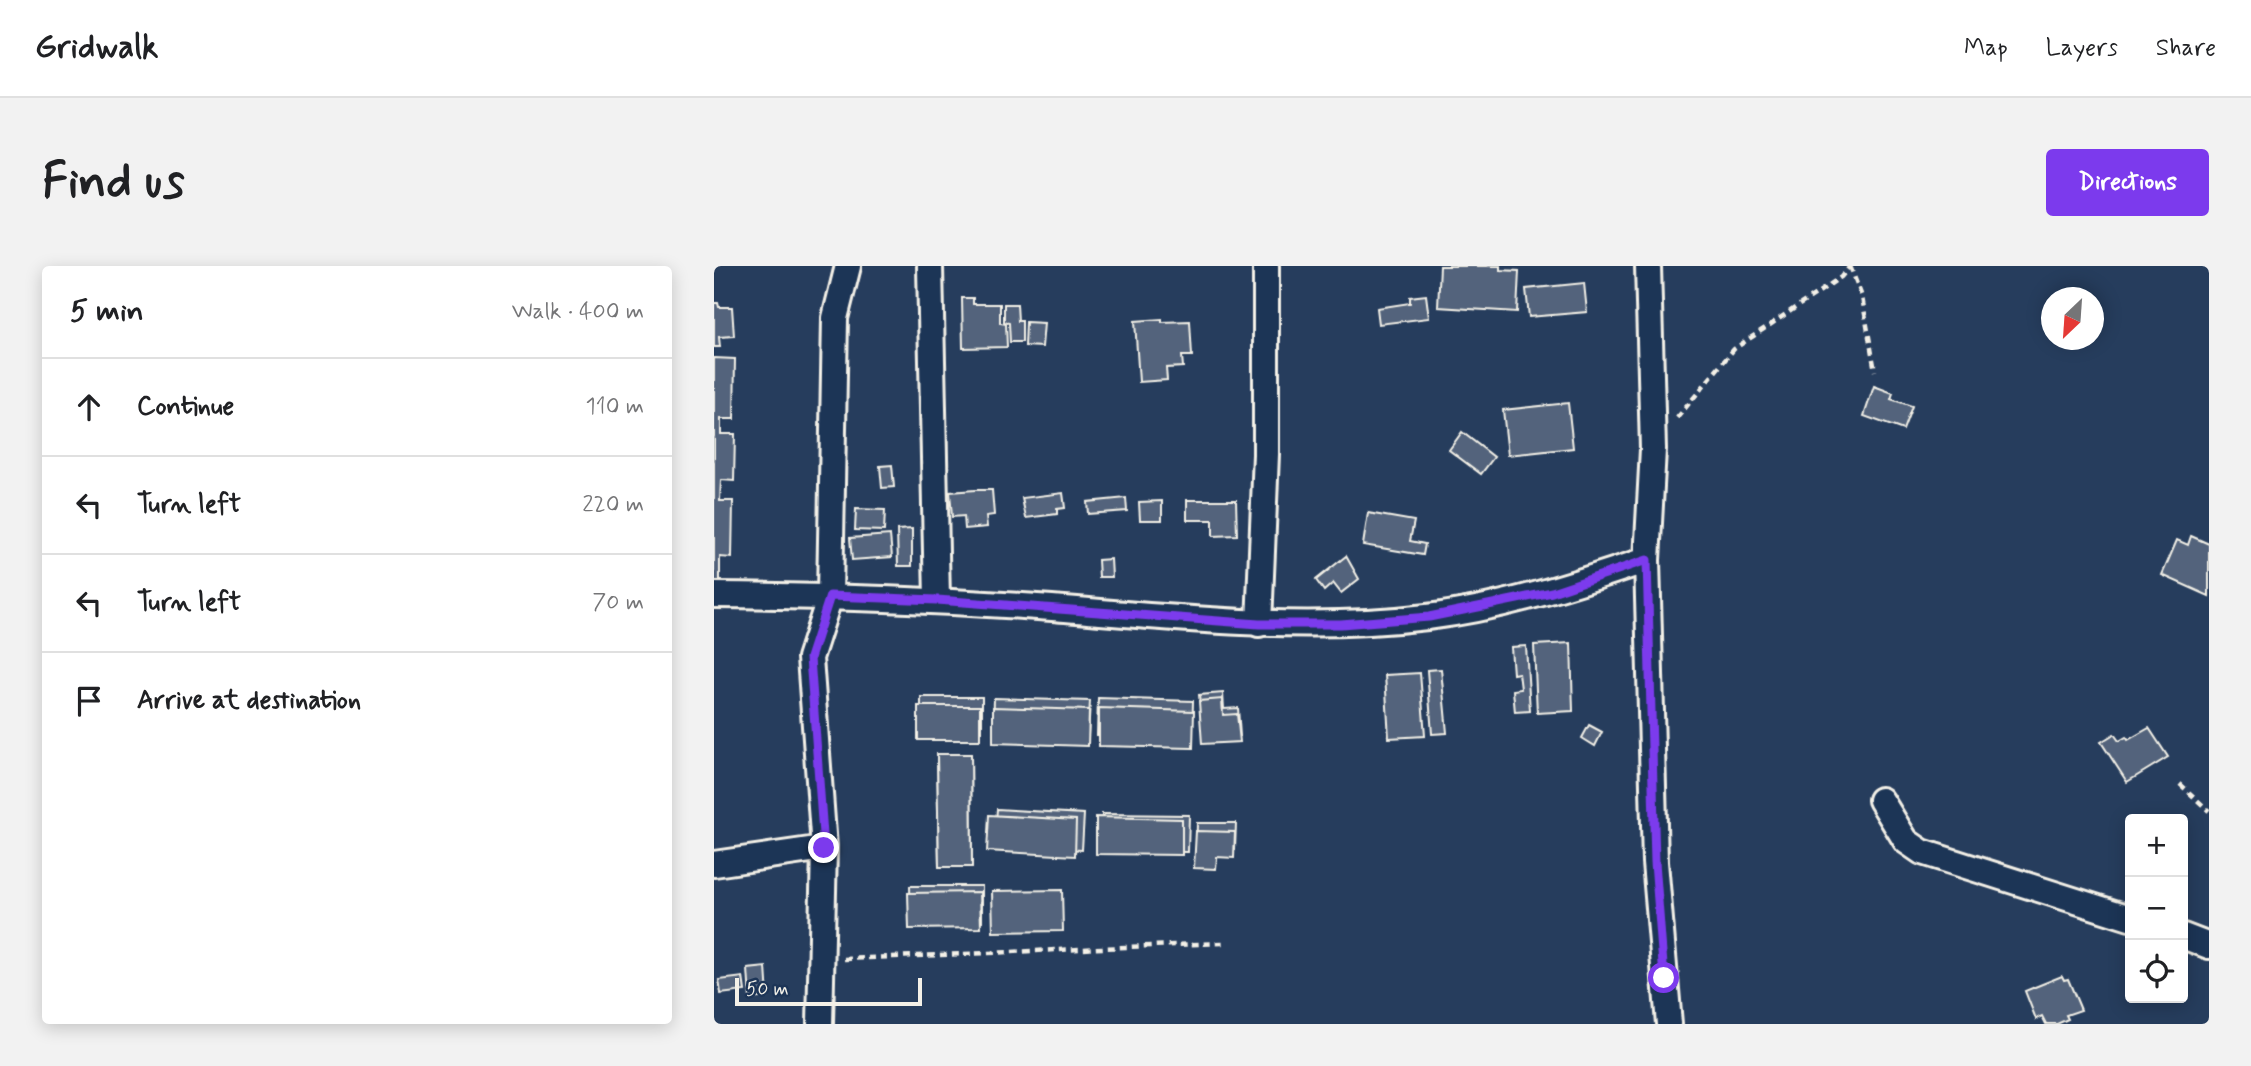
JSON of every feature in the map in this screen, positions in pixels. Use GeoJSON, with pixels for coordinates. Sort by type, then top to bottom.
{"type":"FeatureCollection","features":[{"type":"Feature","properties":{"kind":"street"},"geometry":{"type":"LineString","coordinates":[[820,1024],[824,848],[810,658],[830,596],[835,318],[848,266]]}},
{"type":"Feature","properties":{"kind":"street"},"geometry":{"type":"LineString","coordinates":[[930,266],[937,600]]}},
{"type":"Feature","properties":{"kind":"street"},"geometry":{"type":"LineString","coordinates":[[1259,624],[1266,454],[1266,266]]}},
{"type":"Feature","properties":{"kind":"street"},"geometry":{"type":"LineString","coordinates":[[1648,266],[1653,449],[1647,560],[1655,862],[1669,1024]]}},
{"type":"Feature","properties":{"kind":"street"},"geometry":{"type":"LineString","coordinates":[[714,595],[937,600],[1259,624],[1341,624],[1429,617],[1552,592],[1647,560]]}},
{"type":"Feature","properties":{"kind":"street"},"geometry":{"type":"LineString","coordinates":[[1881,800],[1906,841],[1922,852],[2125,916]]}},
{"type":"Feature","properties":{"kind":"street"},"geometry":{"type":"LineString","coordinates":[[714,864],[824,848]]}},
{"type":"Feature","properties":{"kind":"street"},"geometry":{"type":"LineString","coordinates":[[2188,938],[2209,946]]}},
{"type":"Feature","properties":{"kind":"path"},"geometry":{"type":"LineString","coordinates":[[1653,449],[1734,349],[1841,278],[1850,266]]}},
{"type":"Feature","properties":{"kind":"path"},"geometry":{"type":"LineString","coordinates":[[1850,266],[1862,297],[1875,371]]}},
{"type":"Feature","properties":{"kind":"path"},"geometry":{"type":"LineString","coordinates":[[2180,784],[2209,811]]}},
{"type":"Feature","properties":{"kind":"path"},"geometry":{"type":"LineString","coordinates":[[822,960],[1223,943]]}},
{"type":"Feature","properties":{"kind":"building"},"geometry":{"type":"Polygon","coordinates":[[[1440,266],[1500,266],[1500,270],[1519,271],[1517,312],[1438,307],[1440,266]]]}},
{"type":"Feature","properties":{"kind":"building"},"geometry":{"type":"Polygon","coordinates":[[[1584,283],[1587,312],[1529,317],[1526,289],[1584,283]]]}},
{"type":"Feature","properties":{"kind":"building"},"geometry":{"type":"Polygon","coordinates":[[[1426,295],[1429,318],[1379,324],[1377,308],[1410,303],[1410,297],[1426,295]]]}},
{"type":"Feature","properties":{"kind":"building"},"geometry":{"type":"Polygon","coordinates":[[[962,298],[973,298],[973,304],[1000,304],[1000,323],[1006,324],[1007,347],[963,348],[962,298]]]}},
{"type":"Feature","properties":{"kind":"building"},"geometry":{"type":"Polygon","coordinates":[[[714,303],[718,303],[719,307],[732,307],[734,336],[719,337],[720,347],[714,347],[714,303]]]}},
{"type":"Feature","properties":{"kind":"building"},"geometry":{"type":"Polygon","coordinates":[[[1004,304],[1017,304],[1018,321],[1022,321],[1022,342],[1010,342],[1009,323],[1004,322],[1004,304]]]}},
{"type":"Feature","properties":{"kind":"building"},"geometry":{"type":"Polygon","coordinates":[[[1162,319],[1162,322],[1190,321],[1192,356],[1182,356],[1183,367],[1166,368],[1167,380],[1139,382],[1135,321],[1162,319]]]}},
{"type":"Feature","properties":{"kind":"building"},"geometry":{"type":"Polygon","coordinates":[[[1026,322],[1044,323],[1042,347],[1025,346],[1026,322]]]}},
{"type":"Feature","properties":{"kind":"building"},"geometry":{"type":"Polygon","coordinates":[[[714,358],[735,359],[734,419],[721,419],[721,434],[735,434],[734,481],[721,480],[720,501],[733,501],[732,558],[720,557],[720,581],[714,581],[714,358]]]}},
{"type":"Feature","properties":{"kind":"building"},"geometry":{"type":"Polygon","coordinates":[[[1874,386],[1893,393],[1891,399],[1912,406],[1903,430],[1864,416],[1874,386]]]}},
{"type":"Feature","properties":{"kind":"building"},"geometry":{"type":"Polygon","coordinates":[[[1568,403],[1573,448],[1508,455],[1503,410],[1568,403]]]}},
{"type":"Feature","properties":{"kind":"building"},"geometry":{"type":"Polygon","coordinates":[[[1462,432],[1494,457],[1481,474],[1449,450],[1462,432]]]}},
{"type":"Feature","properties":{"kind":"building"},"geometry":{"type":"Polygon","coordinates":[[[892,465],[894,487],[882,488],[880,466],[892,465]]]}},
{"type":"Feature","properties":{"kind":"building"},"geometry":{"type":"Polygon","coordinates":[[[992,490],[994,515],[986,516],[987,527],[965,529],[964,516],[952,517],[950,492],[992,490]]]}},
{"type":"Feature","properties":{"kind":"building"},"geometry":{"type":"Polygon","coordinates":[[[1063,493],[1065,508],[1057,509],[1057,514],[1026,518],[1022,498],[1063,493]]]}},
{"type":"Feature","properties":{"kind":"building"},"geometry":{"type":"Polygon","coordinates":[[[1126,498],[1127,511],[1088,514],[1087,502],[1126,498]]]}},
{"type":"Feature","properties":{"kind":"building"},"geometry":{"type":"Polygon","coordinates":[[[1187,500],[1236,500],[1237,535],[1213,536],[1213,520],[1187,520],[1187,500]]]}},
{"type":"Feature","properties":{"kind":"building"},"geometry":{"type":"Polygon","coordinates":[[[1162,501],[1162,520],[1140,520],[1139,502],[1162,501]]]}},
{"type":"Feature","properties":{"kind":"building"},"geometry":{"type":"Polygon","coordinates":[[[856,509],[885,510],[884,531],[855,530],[856,509]]]}},
{"type":"Feature","properties":{"kind":"building"},"geometry":{"type":"Polygon","coordinates":[[[1368,513],[1414,521],[1410,541],[1425,544],[1423,555],[1363,545],[1368,513]]]}},
{"type":"Feature","properties":{"kind":"building"},"geometry":{"type":"Polygon","coordinates":[[[912,529],[912,566],[898,566],[897,530],[912,529]]]}},
{"type":"Feature","properties":{"kind":"building"},"geometry":{"type":"Polygon","coordinates":[[[890,535],[892,557],[852,560],[850,538],[890,535]]]}},
{"type":"Feature","properties":{"kind":"building"},"geometry":{"type":"Polygon","coordinates":[[[2191,536],[2209,544],[2209,596],[2162,575],[2177,540],[2188,545],[2191,536]]]}},
{"type":"Feature","properties":{"kind":"building"},"geometry":{"type":"Polygon","coordinates":[[[1346,556],[1359,579],[1341,593],[1333,583],[1324,591],[1316,580],[1346,556]]]}},
{"type":"Feature","properties":{"kind":"building"},"geometry":{"type":"Polygon","coordinates":[[[1111,559],[1112,577],[1099,577],[1098,560],[1111,559]]]}},
{"type":"Feature","properties":{"kind":"building"},"geometry":{"type":"Polygon","coordinates":[[[1571,643],[1573,711],[1537,713],[1534,645],[1571,643]]]}},
{"type":"Feature","properties":{"kind":"building"},"geometry":{"type":"Polygon","coordinates":[[[1526,646],[1530,711],[1515,712],[1513,690],[1521,689],[1519,673],[1513,674],[1511,647],[1526,646]]]}},
{"type":"Feature","properties":{"kind":"building"},"geometry":{"type":"Polygon","coordinates":[[[1441,669],[1447,733],[1432,734],[1427,670],[1441,669]]]}},
{"type":"Feature","properties":{"kind":"building"},"geometry":{"type":"Polygon","coordinates":[[[1420,673],[1425,736],[1389,738],[1385,675],[1420,673]]]}},
{"type":"Feature","properties":{"kind":"building"},"geometry":{"type":"Polygon","coordinates":[[[1223,693],[1224,709],[1238,708],[1240,736],[1203,738],[1199,695],[1223,693]]]}},
{"type":"Feature","properties":{"kind":"building"},"geometry":{"type":"Polygon","coordinates":[[[921,697],[982,697],[982,732],[921,731],[921,697]]]}},
{"type":"Feature","properties":{"kind":"building"},"geometry":{"type":"Polygon","coordinates":[[[994,698],[1090,701],[1088,737],[993,734],[994,698]]]}},
{"type":"Feature","properties":{"kind":"building"},"geometry":{"type":"Polygon","coordinates":[[[1098,698],[1193,701],[1192,738],[1097,735],[1098,698]]]}},
{"type":"Feature","properties":{"kind":"building"},"geometry":{"type":"Polygon","coordinates":[[[1222,699],[1223,715],[1237,714],[1240,742],[1202,744],[1199,701],[1222,699]]]}},
{"type":"Feature","properties":{"kind":"building"},"geometry":{"type":"Polygon","coordinates":[[[918,706],[980,706],[980,740],[918,740],[918,706]]]}},
{"type":"Feature","properties":{"kind":"building"},"geometry":{"type":"Polygon","coordinates":[[[993,707],[1089,710],[1088,746],[993,743],[993,707]]]}},
{"type":"Feature","properties":{"kind":"building"},"geometry":{"type":"Polygon","coordinates":[[[1099,708],[1194,711],[1193,748],[1099,746],[1099,708]]]}},
{"type":"Feature","properties":{"kind":"building"},"geometry":{"type":"Polygon","coordinates":[[[1589,725],[1602,732],[1595,746],[1582,738],[1589,725]]]}},
{"type":"Feature","properties":{"kind":"building"},"geometry":{"type":"Polygon","coordinates":[[[2149,728],[2168,757],[2127,782],[2101,742],[2114,734],[2119,741],[2126,737],[2128,740],[2149,728]]]}},
{"type":"Feature","properties":{"kind":"building"},"geometry":{"type":"Polygon","coordinates":[[[937,754],[971,754],[972,867],[939,867],[937,754]]]}},
{"type":"Feature","properties":{"kind":"building"},"geometry":{"type":"Polygon","coordinates":[[[937,754],[971,754],[972,867],[939,867],[937,754]]]}},
{"type":"Feature","properties":{"kind":"building"},"geometry":{"type":"Polygon","coordinates":[[[997,809],[1084,814],[1082,850],[994,845],[997,809]]]}},
{"type":"Feature","properties":{"kind":"building"},"geometry":{"type":"Polygon","coordinates":[[[1102,814],[1189,815],[1188,852],[1102,851],[1102,814]]]}},
{"type":"Feature","properties":{"kind":"building"},"geometry":{"type":"Polygon","coordinates":[[[989,815],[1076,820],[1075,856],[987,851],[989,815]]]}},
{"type":"Feature","properties":{"kind":"building"},"geometry":{"type":"Polygon","coordinates":[[[1096,817],[1182,819],[1182,855],[1096,854],[1096,817]]]}},
{"type":"Feature","properties":{"kind":"building"},"geometry":{"type":"Polygon","coordinates":[[[1197,823],[1236,823],[1235,850],[1218,849],[1217,860],[1196,860],[1197,823]]]}},
{"type":"Feature","properties":{"kind":"building"},"geometry":{"type":"Polygon","coordinates":[[[1196,831],[1235,832],[1234,858],[1217,857],[1216,869],[1194,868],[1196,831]]]}},
{"type":"Feature","properties":{"kind":"building"},"geometry":{"type":"Polygon","coordinates":[[[910,886],[982,886],[982,921],[911,922],[910,886]]]}},
{"type":"Feature","properties":{"kind":"building"},"geometry":{"type":"Polygon","coordinates":[[[1062,890],[1063,931],[993,932],[992,891],[1062,890]]]}},
{"type":"Feature","properties":{"kind":"building"},"geometry":{"type":"Polygon","coordinates":[[[980,892],[981,928],[909,929],[908,893],[980,892]]]}},
{"type":"Feature","properties":{"kind":"building"},"geometry":{"type":"Polygon","coordinates":[[[766,967],[768,997],[750,999],[748,969],[766,967]]]}},
{"type":"Feature","properties":{"kind":"building"},"geometry":{"type":"Polygon","coordinates":[[[2062,976],[2064,980],[2068,979],[2081,1010],[2066,1015],[2068,1019],[2057,1024],[2046,1024],[2042,1016],[2036,1019],[2025,991],[2062,976]]]}},
{"type":"Feature","properties":{"kind":"building"},"geometry":{"type":"Polygon","coordinates":[[[743,977],[745,991],[721,994],[719,980],[743,977]]]}},
{"type":"Feature","properties":{"kind":"route"},"geometry":{"type":"LineString","coordinates":[[824,848],[810,658],[830,596],[937,600],[1259,624],[1341,624],[1429,617],[1552,592],[1647,560],[1651,625],[1655,862],[1664,978]]}}]}
